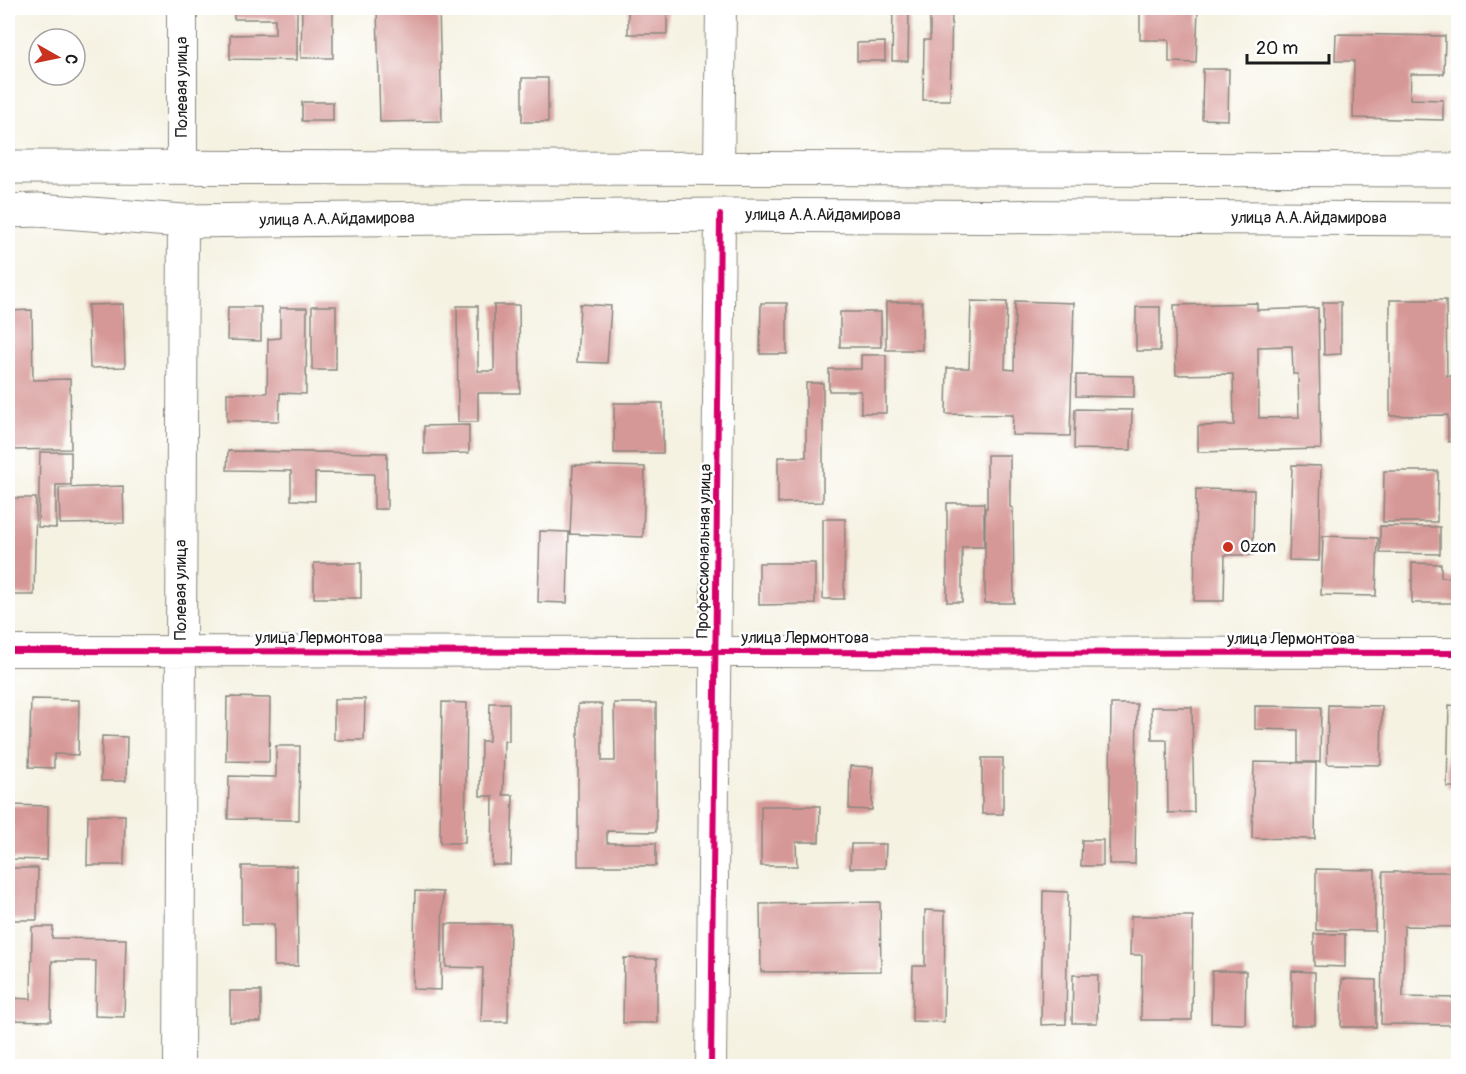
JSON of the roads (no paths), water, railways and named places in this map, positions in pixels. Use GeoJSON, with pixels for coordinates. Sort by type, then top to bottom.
{"type":"FeatureCollection","features":[{"type":"Feature","properties":{"kind":"main road"},"geometry":{"type":"LineString","coordinates":[[8,167],[1458,170]]}},
{"type":"Feature","properties":{"kind":"main road"},"geometry":{"type":"LineString","coordinates":[[23,210],[40,167]]}},
{"type":"Feature","properties":{"kind":"main road","name":"улица А.А.Айдамирова"},"geometry":{"type":"LineString","coordinates":[[23,210],[183,221],[720,215],[1458,219]]}},
{"type":"Feature","properties":{"kind":"street","name":"Полевая улица"},"geometry":{"type":"LineString","coordinates":[[182,8],[182,166]]}},
{"type":"Feature","properties":{"kind":"street"},"geometry":{"type":"LineString","coordinates":[[719,167],[721,8]]}},
{"type":"Feature","properties":{"kind":"street","name":"Профессиональная улица"},"geometry":{"type":"LineString","coordinates":[[711,1066],[720,215]]}},
{"type":"Feature","properties":{"kind":"street","name":"Полевая улица"},"geometry":{"type":"LineString","coordinates":[[179,1066],[183,221]]}},
{"type":"Feature","properties":{"kind":"street","name":"улица Лермонтова"},"geometry":{"type":"LineString","coordinates":[[8,651],[1458,653]]}},
{"type":"Feature","properties":{"kind":"place","name":"Ozon"},"geometry":{"type":"Point","coordinates":[1228,547]}}]}
